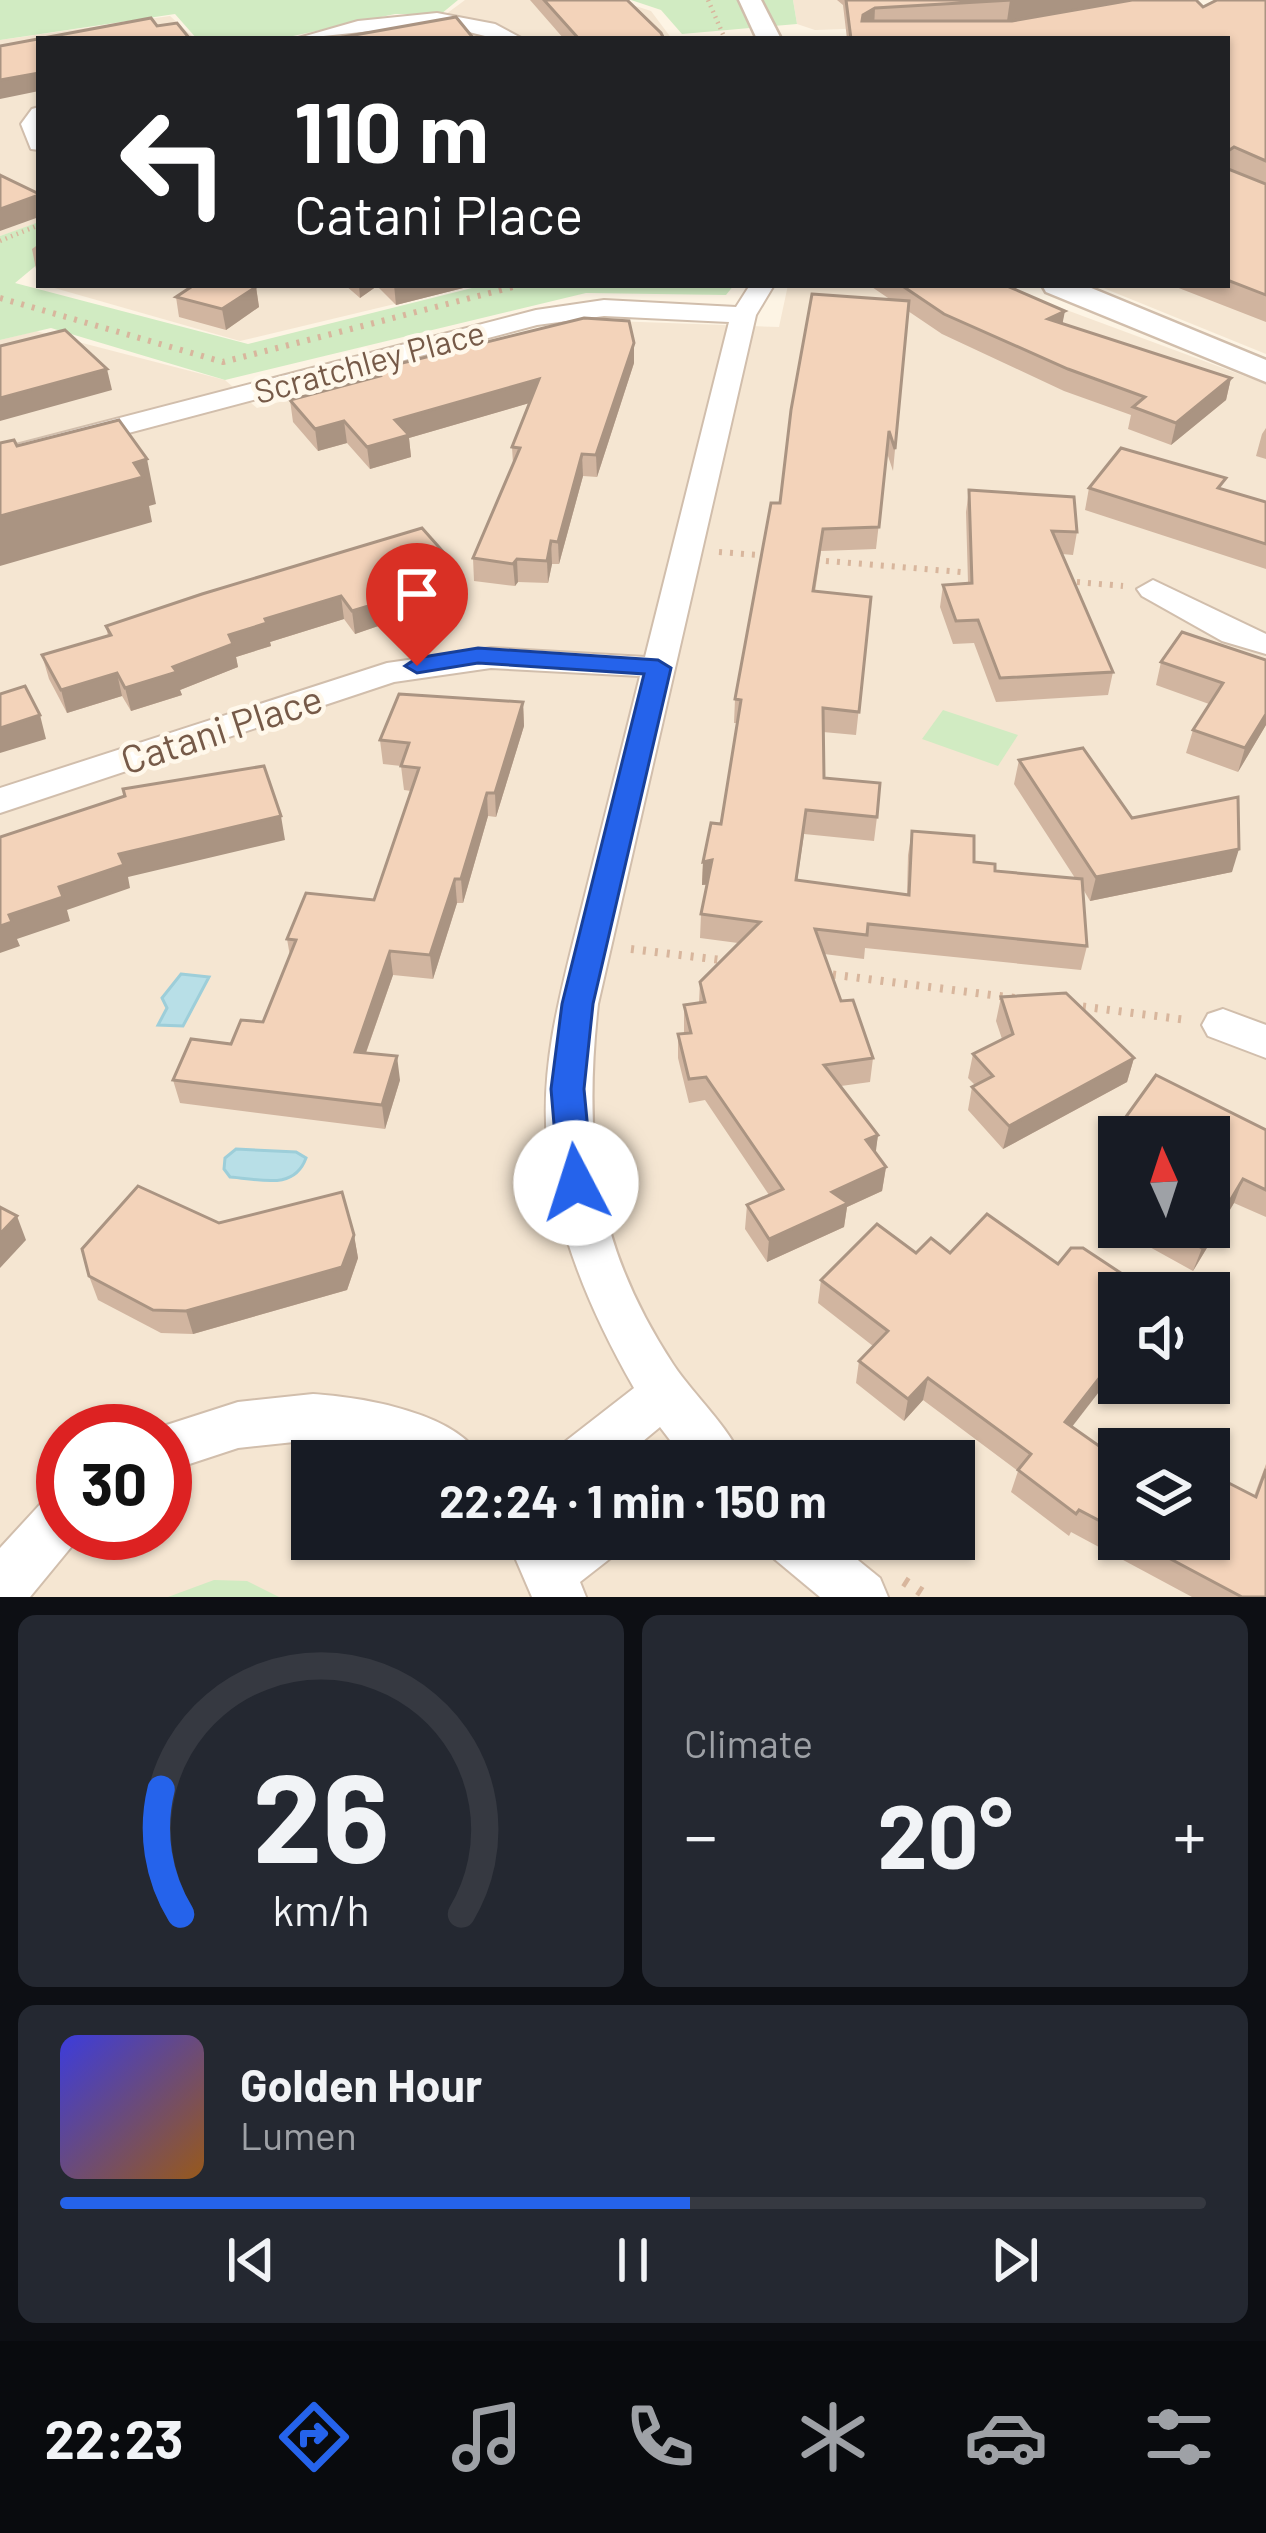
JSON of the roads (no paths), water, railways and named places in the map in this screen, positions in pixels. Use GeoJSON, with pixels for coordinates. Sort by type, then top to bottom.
{"type":"FeatureCollection","features":[{"type":"Feature","properties":{"kind":"street"},"geometry":{"type":"LineString","coordinates":[[750,0],[768,36]]}},
{"type":"Feature","properties":{"kind":"street"},"geometry":{"type":"LineString","coordinates":[[318,36],[428,17],[470,22],[505,36]]}},
{"type":"Feature","properties":{"kind":"street"},"geometry":{"type":"LineString","coordinates":[[1064,288],[1266,372]]}},
{"type":"Feature","properties":{"kind":"street"},"geometry":{"type":"LineString","coordinates":[[695,1440],[605,1281],[587,1232],[576,1183],[568,1089],[578,1004],[752,300]]}},
{"type":"Feature","properties":{"kind":"street","name":"Scratchley Place"},"geometry":{"type":"LineString","coordinates":[[0,458],[536,318],[604,308],[752,300]]}},
{"type":"Feature","properties":{"kind":"street"},"geometry":{"type":"LineString","coordinates":[[1153,589],[1233,634],[1266,644]]}},
{"type":"Feature","properties":{"kind":"street","name":"Catani Place"},"geometry":{"type":"LineString","coordinates":[[0,801],[387,673],[448,659],[539,656],[658,668]]}},
{"type":"Feature","properties":{"kind":"street"},"geometry":{"type":"LineString","coordinates":[[1223,1024],[1266,1042]]}},
{"type":"Feature","properties":{"kind":"street"},"geometry":{"type":"LineString","coordinates":[[607,1440],[665,1394]]}},
{"type":"Feature","properties":{"kind":"street"},"geometry":{"type":"LineString","coordinates":[[192,1439],[236,1424],[303,1415],[351,1419],[398,1430],[417,1440]]}},
{"type":"Feature","properties":{"kind":"street"},"geometry":{"type":"LineString","coordinates":[[0,1594],[36,1546]]}},
{"type":"Feature","properties":{"kind":"street"},"geometry":{"type":"LineString","coordinates":[[816,1560],[861,1597]]}},
{"type":"Feature","properties":{"kind":"water"},"geometry":{"type":"Polygon","coordinates":[[[181,974],[209,977],[183,1026],[158,1025],[167,1008],[162,998],[181,974]]]}},
{"type":"Feature","properties":{"kind":"water"},"geometry":{"type":"Polygon","coordinates":[[[236,1149],[296,1152],[306,1158],[285,1179],[230,1177],[224,1169],[225,1158],[236,1149]]]}}]}
